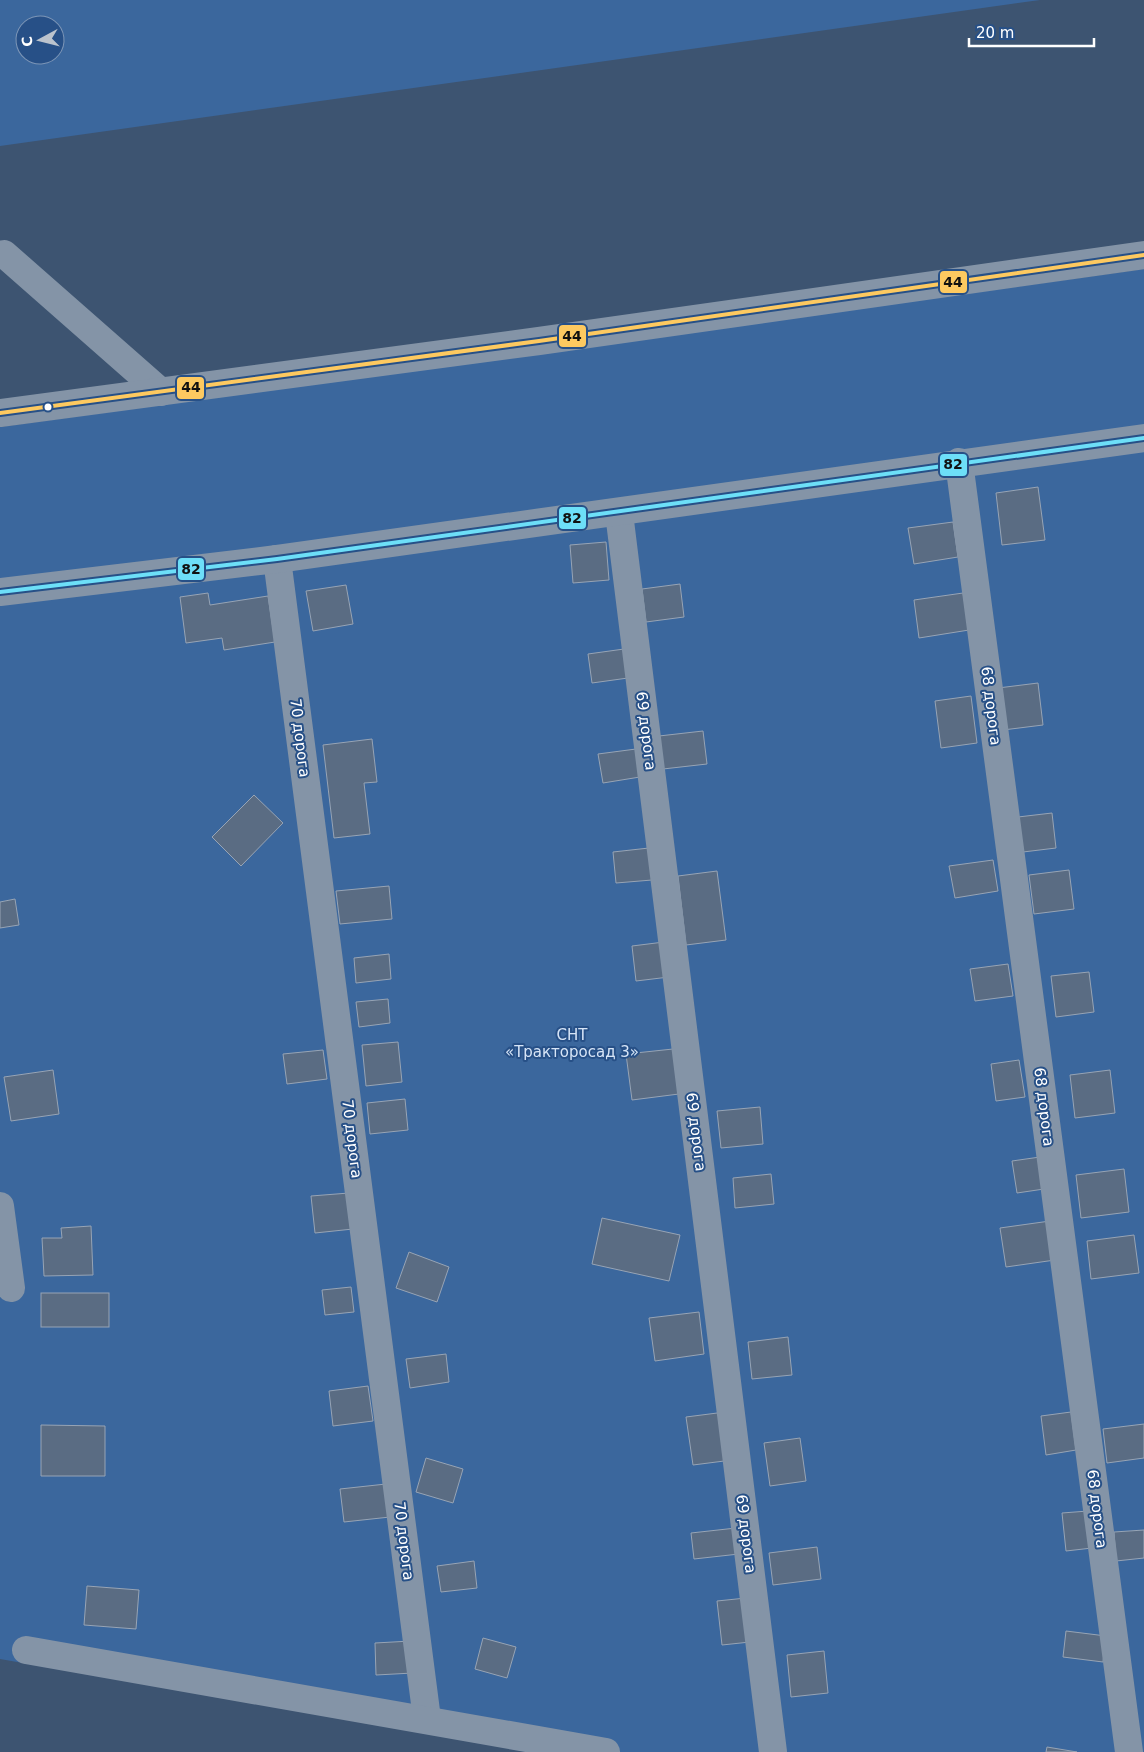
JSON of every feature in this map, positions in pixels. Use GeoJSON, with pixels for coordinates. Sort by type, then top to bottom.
{"type":"FeatureCollection","features":[{"type":"Feature","properties":{"kind":"street"},"geometry":{"type":"LineString","coordinates":[[0,255],[4,254],[161,392]]}},
{"type":"Feature","properties":{"kind":"street"},"geometry":{"type":"LineString","coordinates":[[0,413],[1144,255]]}},
{"type":"Feature","properties":{"kind":"street"},"geometry":{"type":"LineString","coordinates":[[0,592],[277,559],[619,513],[959,462],[1144,438]]}},
{"type":"Feature","properties":{"kind":"street","name":"68 дорога"},"geometry":{"type":"LineString","coordinates":[[959,462],[1129,1752]]}},
{"type":"Feature","properties":{"kind":"street","name":"69 дорога"},"geometry":{"type":"LineString","coordinates":[[619,513],[773,1752]]}},
{"type":"Feature","properties":{"kind":"street","name":"70 дорога"},"geometry":{"type":"LineString","coordinates":[[277,559],[427,1719]]}},
{"type":"Feature","properties":{"kind":"street"},"geometry":{"type":"LineString","coordinates":[[0,1206],[11,1288]]}},
{"type":"Feature","properties":{"kind":"street"},"geometry":{"type":"LineString","coordinates":[[26,1650],[606,1752]]}},
{"type":"Feature","properties":{"kind":"green space"},"geometry":{"type":"Polygon","coordinates":[[[0,0],[1040,0],[0,146],[0,0]]]}},
{"type":"Feature","properties":{"kind":"green space","name":"СНТ «Тракторосад 3»"},"geometry":{"type":"Polygon","coordinates":[[[1144,269],[1144,1752],[534,1752],[0,1659],[0,427],[1144,269]]]}},
{"type":"Feature","properties":{"kind":"building"},"geometry":{"type":"Polygon","coordinates":[[[1038,487],[1045,540],[1002,545],[996,493],[1038,487]]]}},
{"type":"Feature","properties":{"kind":"building"},"geometry":{"type":"Polygon","coordinates":[[[953,522],[958,557],[914,564],[908,528],[953,522]]]}},
{"type":"Feature","properties":{"kind":"building"},"geometry":{"type":"Polygon","coordinates":[[[606,542],[609,580],[573,583],[570,545],[606,542]]]}},
{"type":"Feature","properties":{"kind":"building"},"geometry":{"type":"Polygon","coordinates":[[[680,584],[684,617],[646,622],[642,589],[680,584]]]}},
{"type":"Feature","properties":{"kind":"building"},"geometry":{"type":"Polygon","coordinates":[[[346,585],[353,624],[313,631],[306,591],[346,585]]]}},
{"type":"Feature","properties":{"kind":"building"},"geometry":{"type":"Polygon","coordinates":[[[208,593],[210,605],[268,596],[275,642],[224,650],[222,638],[186,643],[180,597],[208,593]]]}},
{"type":"Feature","properties":{"kind":"building"},"geometry":{"type":"Polygon","coordinates":[[[963,593],[969,630],[919,638],[914,600],[963,593]]]}},
{"type":"Feature","properties":{"kind":"building"},"geometry":{"type":"Polygon","coordinates":[[[624,649],[628,678],[592,683],[588,654],[624,649]]]}},
{"type":"Feature","properties":{"kind":"building"},"geometry":{"type":"Polygon","coordinates":[[[1038,683],[1043,725],[1003,730],[998,688],[1038,683]]]}},
{"type":"Feature","properties":{"kind":"building"},"geometry":{"type":"Polygon","coordinates":[[[971,696],[977,743],[941,748],[935,701],[971,696]]]}},
{"type":"Feature","properties":{"kind":"building"},"geometry":{"type":"Polygon","coordinates":[[[703,731],[707,764],[663,769],[659,736],[703,731]]]}},
{"type":"Feature","properties":{"kind":"building"},"geometry":{"type":"Polygon","coordinates":[[[372,739],[377,782],[364,783],[370,834],[334,838],[323,745],[372,739]]]}},
{"type":"Feature","properties":{"kind":"building"},"geometry":{"type":"Polygon","coordinates":[[[636,749],[640,777],[603,783],[598,754],[636,749]]]}},
{"type":"Feature","properties":{"kind":"building"},"geometry":{"type":"Polygon","coordinates":[[[254,795],[283,823],[241,866],[212,837],[254,795]]]}},
{"type":"Feature","properties":{"kind":"building"},"geometry":{"type":"Polygon","coordinates":[[[1052,813],[1056,848],[1023,852],[1018,817],[1052,813]]]}},
{"type":"Feature","properties":{"kind":"building"},"geometry":{"type":"Polygon","coordinates":[[[649,848],[652,880],[616,883],[613,852],[649,848]]]}},
{"type":"Feature","properties":{"kind":"building"},"geometry":{"type":"Polygon","coordinates":[[[993,860],[998,891],[955,898],[949,866],[993,860]]]}},
{"type":"Feature","properties":{"kind":"building"},"geometry":{"type":"Polygon","coordinates":[[[1069,870],[1074,909],[1034,914],[1029,875],[1069,870]]]}},
{"type":"Feature","properties":{"kind":"building"},"geometry":{"type":"Polygon","coordinates":[[[717,871],[726,940],[686,945],[678,876],[717,871]]]}},
{"type":"Feature","properties":{"kind":"building"},"geometry":{"type":"Polygon","coordinates":[[[389,886],[392,919],[340,924],[336,891],[389,886]]]}},
{"type":"Feature","properties":{"kind":"building"},"geometry":{"type":"Polygon","coordinates":[[[15,899],[19,925],[0,928],[0,902],[15,899]]]}},
{"type":"Feature","properties":{"kind":"building"},"geometry":{"type":"Polygon","coordinates":[[[664,942],[669,977],[636,981],[632,946],[664,942]]]}},
{"type":"Feature","properties":{"kind":"building"},"geometry":{"type":"Polygon","coordinates":[[[389,954],[391,979],[356,983],[354,958],[389,954]]]}},
{"type":"Feature","properties":{"kind":"building"},"geometry":{"type":"Polygon","coordinates":[[[1008,964],[1013,996],[975,1001],[970,969],[1008,964]]]}},
{"type":"Feature","properties":{"kind":"building"},"geometry":{"type":"Polygon","coordinates":[[[1089,972],[1094,1012],[1056,1017],[1051,976],[1089,972]]]}},
{"type":"Feature","properties":{"kind":"building"},"geometry":{"type":"Polygon","coordinates":[[[388,999],[390,1023],[359,1027],[356,1002],[388,999]]]}},
{"type":"Feature","properties":{"kind":"building"},"geometry":{"type":"Polygon","coordinates":[[[398,1042],[402,1082],[366,1086],[362,1045],[398,1042]]]}},
{"type":"Feature","properties":{"kind":"building"},"geometry":{"type":"Polygon","coordinates":[[[673,1049],[679,1094],[632,1100],[626,1054],[673,1049]]]}},
{"type":"Feature","properties":{"kind":"building"},"geometry":{"type":"Polygon","coordinates":[[[323,1050],[327,1079],[287,1084],[283,1054],[323,1050]]]}},
{"type":"Feature","properties":{"kind":"building"},"geometry":{"type":"Polygon","coordinates":[[[1019,1060],[1025,1097],[996,1101],[991,1064],[1019,1060]]]}},
{"type":"Feature","properties":{"kind":"building"},"geometry":{"type":"Polygon","coordinates":[[[53,1070],[59,1114],[11,1121],[4,1077],[53,1070]]]}},
{"type":"Feature","properties":{"kind":"building"},"geometry":{"type":"Polygon","coordinates":[[[1110,1070],[1115,1113],[1075,1118],[1070,1075],[1110,1070]]]}},
{"type":"Feature","properties":{"kind":"building"},"geometry":{"type":"Polygon","coordinates":[[[405,1099],[408,1130],[370,1134],[367,1103],[405,1099]]]}},
{"type":"Feature","properties":{"kind":"building"},"geometry":{"type":"Polygon","coordinates":[[[760,1107],[763,1144],[721,1148],[717,1111],[760,1107]]]}},
{"type":"Feature","properties":{"kind":"building"},"geometry":{"type":"Polygon","coordinates":[[[1040,1157],[1044,1189],[1017,1193],[1012,1161],[1040,1157]]]}},
{"type":"Feature","properties":{"kind":"building"},"geometry":{"type":"Polygon","coordinates":[[[1124,1169],[1129,1212],[1081,1218],[1076,1175],[1124,1169]]]}},
{"type":"Feature","properties":{"kind":"building"},"geometry":{"type":"Polygon","coordinates":[[[771,1174],[774,1204],[735,1208],[733,1178],[771,1174]]]}},
{"type":"Feature","properties":{"kind":"building"},"geometry":{"type":"Polygon","coordinates":[[[349,1193],[353,1229],[315,1233],[311,1196],[349,1193]]]}},
{"type":"Feature","properties":{"kind":"building"},"geometry":{"type":"Polygon","coordinates":[[[602,1218],[680,1235],[669,1281],[592,1264],[602,1218]]]}},
{"type":"Feature","properties":{"kind":"building"},"geometry":{"type":"Polygon","coordinates":[[[1050,1221],[1055,1260],[1006,1267],[1000,1228],[1050,1221]]]}},
{"type":"Feature","properties":{"kind":"building"},"geometry":{"type":"Polygon","coordinates":[[[91,1226],[93,1275],[44,1276],[42,1238],[62,1238],[61,1228],[91,1226]]]}},
{"type":"Feature","properties":{"kind":"building"},"geometry":{"type":"Polygon","coordinates":[[[1134,1235],[1139,1273],[1091,1279],[1087,1241],[1134,1235]]]}},
{"type":"Feature","properties":{"kind":"building"},"geometry":{"type":"Polygon","coordinates":[[[409,1252],[449,1267],[437,1302],[396,1288],[409,1252]]]}},
{"type":"Feature","properties":{"kind":"building"},"geometry":{"type":"Polygon","coordinates":[[[351,1287],[354,1312],[325,1315],[322,1290],[351,1287]]]}},
{"type":"Feature","properties":{"kind":"building"},"geometry":{"type":"Polygon","coordinates":[[[41,1293],[109,1293],[109,1327],[41,1327],[41,1293]]]}},
{"type":"Feature","properties":{"kind":"building"},"geometry":{"type":"Polygon","coordinates":[[[699,1312],[704,1354],[655,1361],[649,1318],[699,1312]]]}},
{"type":"Feature","properties":{"kind":"building"},"geometry":{"type":"Polygon","coordinates":[[[788,1337],[792,1375],[752,1379],[748,1342],[788,1337]]]}},
{"type":"Feature","properties":{"kind":"building"},"geometry":{"type":"Polygon","coordinates":[[[446,1354],[449,1382],[410,1388],[406,1359],[446,1354]]]}},
{"type":"Feature","properties":{"kind":"building"},"geometry":{"type":"Polygon","coordinates":[[[368,1386],[373,1421],[333,1426],[329,1391],[368,1386]]]}},
{"type":"Feature","properties":{"kind":"building"},"geometry":{"type":"Polygon","coordinates":[[[725,1412],[732,1460],[693,1465],[686,1417],[725,1412]]]}},
{"type":"Feature","properties":{"kind":"building"},"geometry":{"type":"Polygon","coordinates":[[[1071,1412],[1076,1450],[1046,1455],[1041,1416],[1071,1412]]]}},
{"type":"Feature","properties":{"kind":"building"},"geometry":{"type":"Polygon","coordinates":[[[1144,1424],[1144,1458],[1107,1463],[1103,1429],[1144,1424]]]}},
{"type":"Feature","properties":{"kind":"building"},"geometry":{"type":"Polygon","coordinates":[[[41,1425],[105,1426],[105,1476],[41,1476],[41,1425]]]}},
{"type":"Feature","properties":{"kind":"building"},"geometry":{"type":"Polygon","coordinates":[[[800,1438],[806,1481],[770,1486],[764,1443],[800,1438]]]}},
{"type":"Feature","properties":{"kind":"building"},"geometry":{"type":"Polygon","coordinates":[[[426,1458],[463,1469],[453,1503],[416,1492],[426,1458]]]}},
{"type":"Feature","properties":{"kind":"building"},"geometry":{"type":"Polygon","coordinates":[[[386,1484],[390,1517],[344,1522],[340,1489],[386,1484]]]}},
{"type":"Feature","properties":{"kind":"building"},"geometry":{"type":"Polygon","coordinates":[[[1088,1511],[1092,1548],[1066,1551],[1062,1513],[1088,1511]]]}},
{"type":"Feature","properties":{"kind":"building"},"geometry":{"type":"Polygon","coordinates":[[[736,1528],[739,1554],[694,1559],[691,1533],[736,1528]]]}},
{"type":"Feature","properties":{"kind":"building"},"geometry":{"type":"Polygon","coordinates":[[[1144,1530],[1144,1558],[1116,1561],[1114,1532],[1144,1530]]]}},
{"type":"Feature","properties":{"kind":"building"},"geometry":{"type":"Polygon","coordinates":[[[817,1547],[821,1579],[773,1585],[769,1553],[817,1547]]]}},
{"type":"Feature","properties":{"kind":"building"},"geometry":{"type":"Polygon","coordinates":[[[474,1561],[477,1588],[441,1592],[437,1566],[474,1561]]]}},
{"type":"Feature","properties":{"kind":"building"},"geometry":{"type":"Polygon","coordinates":[[[87,1586],[139,1590],[136,1629],[84,1625],[87,1586]]]}},
{"type":"Feature","properties":{"kind":"building"},"geometry":{"type":"Polygon","coordinates":[[[746,1598],[750,1642],[722,1645],[717,1601],[746,1598]]]}},
{"type":"Feature","properties":{"kind":"building"},"geometry":{"type":"Polygon","coordinates":[[[1066,1631],[1106,1636],[1103,1662],[1063,1657],[1066,1631]]]}},
{"type":"Feature","properties":{"kind":"building"},"geometry":{"type":"Polygon","coordinates":[[[483,1638],[516,1647],[507,1678],[475,1669],[483,1638]]]}},
{"type":"Feature","properties":{"kind":"building"},"geometry":{"type":"Polygon","coordinates":[[[411,1641],[413,1673],[376,1675],[375,1643],[411,1641]]]}},
{"type":"Feature","properties":{"kind":"building"},"geometry":{"type":"Polygon","coordinates":[[[824,1651],[828,1693],[791,1697],[787,1655],[824,1651]]]}},
{"type":"Feature","properties":{"kind":"building"},"geometry":{"type":"Polygon","coordinates":[[[1047,1747],[1077,1752],[1046,1752],[1047,1747]]]}},
{"type":"Feature","properties":{"kind":"transit line","name":"44"},"geometry":{"type":"LineString","coordinates":[[0,413],[539,341],[1144,255]]}},
{"type":"Feature","properties":{"kind":"transit line","name":"82"},"geometry":{"type":"LineString","coordinates":[[0,592],[277,559],[1144,438]]}}]}
